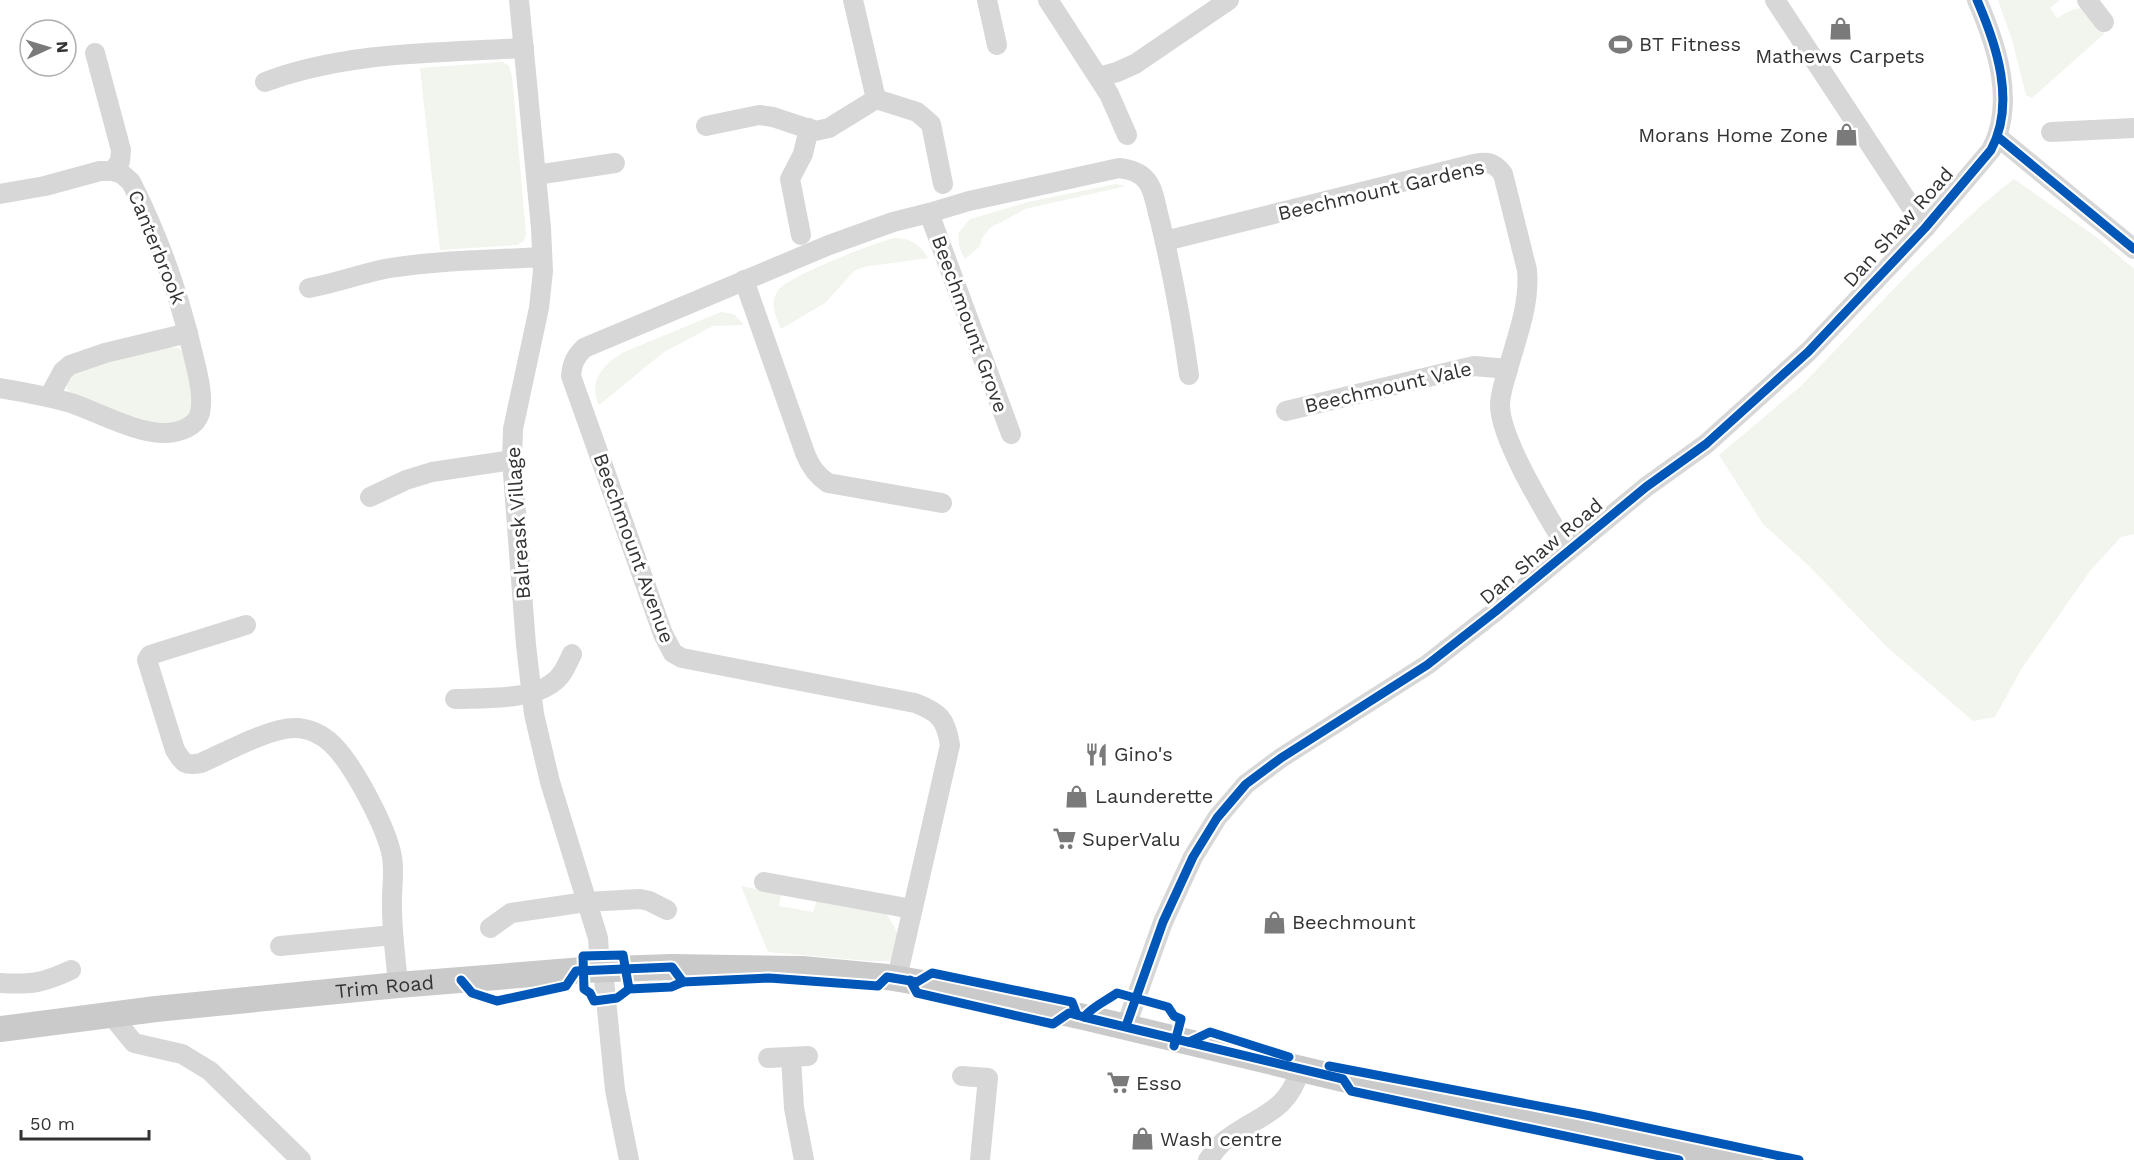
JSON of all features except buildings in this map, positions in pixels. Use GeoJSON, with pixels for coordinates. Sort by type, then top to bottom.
{"type":"FeatureCollection","features":[{"type":"Feature","properties":{"kind":"main road","name":"Trim Road"},"geometry":{"type":"LineString","coordinates":[[0,1029],[398,985],[602,969],[708,967],[802,969],[897,978],[1126,1026],[1300,1069],[1750,1160]]}},
{"type":"Feature","properties":{"kind":"street","name":"Balreask Village"},"geometry":{"type":"LineString","coordinates":[[519,0],[543,271],[538,308],[513,429],[512,460],[534,714],[550,782],[598,938],[619,1119],[629,1160]]}},
{"type":"Feature","properties":{"kind":"street"},"geometry":{"type":"LineString","coordinates":[[853,0],[876,99]]}},
{"type":"Feature","properties":{"kind":"street"},"geometry":{"type":"LineString","coordinates":[[987,0],[997,45]]}},
{"type":"Feature","properties":{"kind":"street"},"geometry":{"type":"LineString","coordinates":[[1048,0],[1109,94],[1127,135]]}},
{"type":"Feature","properties":{"kind":"street"},"geometry":{"type":"LineString","coordinates":[[1099,77],[1135,64],[1229,0]]}},
{"type":"Feature","properties":{"kind":"street"},"geometry":{"type":"LineString","coordinates":[[1774,0],[1925,228]]}},
{"type":"Feature","properties":{"kind":"street","name":"Dan Shaw Road"},"geometry":{"type":"LineString","coordinates":[[1126,1026],[1163,922],[1178,888],[1204,837],[1232,798],[1246,784],[1281,758],[1427,665],[1496,612],[1646,487],[1706,444],[1808,352],[1925,228],[1991,150],[1998,137],[2004,108],[2001,75],[1988,26],[1977,0]]}},
{"type":"Feature","properties":{"kind":"street"},"geometry":{"type":"LineString","coordinates":[[2087,0],[2104,22]]}},
{"type":"Feature","properties":{"kind":"street"},"geometry":{"type":"LineString","coordinates":[[265,82],[282,76],[376,56],[524,48]]}},
{"type":"Feature","properties":{"kind":"street","name":"Canterbrook"},"geometry":{"type":"LineString","coordinates":[[95,53],[121,150],[120,161],[113,171]]}},
{"type":"Feature","properties":{"kind":"street"},"geometry":{"type":"LineString","coordinates":[[706,126],[759,115],[773,117],[815,131],[829,128],[876,99],[917,112],[931,124],[943,184]]}},
{"type":"Feature","properties":{"kind":"street"},"geometry":{"type":"LineString","coordinates":[[801,235],[790,179],[802,154],[809,128]]}},
{"type":"Feature","properties":{"kind":"street"},"geometry":{"type":"LineString","coordinates":[[2051,132],[2134,128]]}},
{"type":"Feature","properties":{"kind":"street"},"geometry":{"type":"LineString","coordinates":[[1998,137],[2134,249]]}},
{"type":"Feature","properties":{"kind":"street"},"geometry":{"type":"LineString","coordinates":[[536,176],[615,163]]}},
{"type":"Feature","properties":{"kind":"street","name":"Beechmount Gardens"},"geometry":{"type":"LineString","coordinates":[[1165,241],[1474,164],[1497,165],[1503,174],[1527,270],[1528,284],[1522,319],[1508,369]]}},
{"type":"Feature","properties":{"kind":"street","name":"Beechmount Avenue"},"geometry":{"type":"LineString","coordinates":[[897,978],[950,745],[944,723],[938,714],[915,703],[682,658],[673,653],[663,634],[571,376],[577,355],[584,348],[744,280],[893,222],[969,201],[1119,168],[1130,169],[1147,181],[1153,194],[1165,241],[1189,375]]}},
{"type":"Feature","properties":{"kind":"street","name":"Canterbrook"},"geometry":{"type":"LineString","coordinates":[[0,194],[45,186],[74,176],[100,171],[122,174],[131,182],[165,256],[188,333],[201,397],[200,411],[197,418],[185,429],[164,433],[144,430],[49,397],[0,388]]}},
{"type":"Feature","properties":{"kind":"street","name":"Beechmount Grove"},"geometry":{"type":"LineString","coordinates":[[929,213],[1011,434]]}},
{"type":"Feature","properties":{"kind":"street"},"geometry":{"type":"LineString","coordinates":[[309,288],[359,274],[392,268],[542,257]]}},
{"type":"Feature","properties":{"kind":"street"},"geometry":{"type":"LineString","coordinates":[[744,280],[811,468],[828,483],[942,503]]}},
{"type":"Feature","properties":{"kind":"street","name":"Canterbrook"},"geometry":{"type":"LineString","coordinates":[[49,397],[63,371],[70,364],[114,350],[188,333]]}},
{"type":"Feature","properties":{"kind":"street","name":"Beechmount Vale"},"geometry":{"type":"LineString","coordinates":[[1286,411],[1474,366],[1508,369]]}},
{"type":"Feature","properties":{"kind":"street"},"geometry":{"type":"LineString","coordinates":[[1508,369],[1500,405],[1504,427],[1514,452],[1541,504],[1568,550]]}},
{"type":"Feature","properties":{"kind":"street"},"geometry":{"type":"LineString","coordinates":[[370,497],[406,480],[432,472],[512,460]]}},
{"type":"Feature","properties":{"kind":"street"},"geometry":{"type":"LineString","coordinates":[[246,625],[155,652],[147,660],[175,750],[183,762],[191,765],[201,763],[264,735],[295,728],[307,729],[322,735],[333,745],[351,770],[377,815],[391,854],[393,869],[391,905],[398,985]]}},
{"type":"Feature","properties":{"kind":"street"},"geometry":{"type":"LineString","coordinates":[[455,699],[490,699],[532,692],[550,685],[561,675],[572,654]]}},
{"type":"Feature","properties":{"kind":"street"},"geometry":{"type":"LineString","coordinates":[[764,882],[912,909]]}},
{"type":"Feature","properties":{"kind":"street"},"geometry":{"type":"LineString","coordinates":[[490,928],[511,913],[586,902],[639,899],[667,910]]}},
{"type":"Feature","properties":{"kind":"street"},"geometry":{"type":"LineString","coordinates":[[280,946],[393,935]]}},
{"type":"Feature","properties":{"kind":"street"},"geometry":{"type":"LineString","coordinates":[[0,983],[36,984],[71,970]]}},
{"type":"Feature","properties":{"kind":"street"},"geometry":{"type":"LineString","coordinates":[[111,1015],[134,1043],[182,1054],[210,1071],[301,1160]]}},
{"type":"Feature","properties":{"kind":"street"},"geometry":{"type":"LineString","coordinates":[[768,1058],[800,1057],[794,1108],[804,1160]]}},
{"type":"Feature","properties":{"kind":"street"},"geometry":{"type":"LineString","coordinates":[[1208,1160],[1226,1139],[1261,1119],[1278,1106],[1296,1083],[1300,1069]]}},
{"type":"Feature","properties":{"kind":"street"},"geometry":{"type":"LineString","coordinates":[[962,1076],[988,1078],[980,1160]]}},
{"type":"Feature","properties":{"kind":"shaded area"},"geometry":{"type":"Polygon","coordinates":[[[1998,0],[2060,0],[2050,8],[2057,18],[2075,9],[2086,9],[2105,33],[2032,98],[2026,95],[2012,40],[1998,0]]]}},
{"type":"Feature","properties":{"kind":"shaded area"},"geometry":{"type":"Polygon","coordinates":[[[503,62],[509,66],[512,76],[526,233],[524,241],[517,245],[440,250],[420,68],[503,62]]]}},
{"type":"Feature","properties":{"kind":"shaded area"},"geometry":{"type":"Polygon","coordinates":[[[2014,179],[2099,239],[2134,269],[2134,534],[2121,537],[2090,571],[2022,668],[1995,717],[1973,721],[1886,646],[1809,566],[1763,524],[1719,455],[1801,386],[1911,271],[1984,203],[2014,179]]]}},
{"type":"Feature","properties":{"kind":"shaded area"},"geometry":{"type":"Polygon","coordinates":[[[1116,184],[1126,186],[1025,209],[990,228],[982,238],[980,246],[965,259],[959,243],[959,232],[970,219],[1028,202],[1116,184]]]}},
{"type":"Feature","properties":{"kind":"shaded area"},"geometry":{"type":"Polygon","coordinates":[[[895,238],[906,239],[914,243],[928,258],[863,267],[854,271],[825,303],[781,329],[775,314],[774,299],[779,289],[786,283],[834,260],[895,238]]]}},
{"type":"Feature","properties":{"kind":"shaded area"},"geometry":{"type":"Polygon","coordinates":[[[721,312],[734,314],[744,325],[713,326],[664,352],[599,405],[595,388],[597,380],[604,367],[610,362],[624,352],[721,312]]]}},
{"type":"Feature","properties":{"kind":"shaded area"},"geometry":{"type":"Polygon","coordinates":[[[166,347],[178,348],[187,356],[195,410],[190,420],[164,428],[75,397],[67,390],[67,380],[81,369],[166,347]]]}},
{"type":"Feature","properties":{"kind":"shaded area"},"geometry":{"type":"Polygon","coordinates":[[[741,886],[781,894],[779,906],[813,912],[817,900],[883,912],[888,916],[899,936],[892,961],[768,952],[741,886]]]}},
{"type":"Feature","properties":{"kind":"cycle path"},"geometry":{"type":"LineString","coordinates":[[1126,1026],[1163,922],[1193,857],[1217,818],[1246,784],[1281,758],[1427,665],[1646,487],[1706,444],[1808,352],[1925,228],[1991,150],[1998,132],[2003,94],[1997,55],[1977,0]]}},
{"type":"Feature","properties":{"kind":"cycle path"},"geometry":{"type":"LineString","coordinates":[[1998,137],[2134,249]]}},
{"type":"Feature","properties":{"kind":"cycle path"},"geometry":{"type":"LineString","coordinates":[[629,989],[623,955],[583,956],[584,989],[590,993],[594,1001],[617,998],[629,989],[671,987],[683,982]]}},
{"type":"Feature","properties":{"kind":"cycle path"},"geometry":{"type":"LineString","coordinates":[[461,980],[472,993],[497,1001],[566,986],[576,971],[672,967],[683,982],[769,978],[878,986],[887,977],[917,982],[932,973],[1072,1002],[1077,1015]]}},
{"type":"Feature","properties":{"kind":"cycle path"},"geometry":{"type":"LineString","coordinates":[[910,980],[917,993],[1053,1024],[1069,1013],[1343,1079],[1351,1091],[1679,1160]]}},
{"type":"Feature","properties":{"kind":"cycle path"},"geometry":{"type":"LineString","coordinates":[[1084,1017],[1117,993],[1168,1007],[1174,1016],[1181,1019],[1174,1046]]}},
{"type":"Feature","properties":{"kind":"cycle path"},"geometry":{"type":"LineString","coordinates":[[1189,1042],[1210,1032],[1289,1057]]}},
{"type":"Feature","properties":{"kind":"cycle path"},"geometry":{"type":"LineString","coordinates":[[1329,1066],[1591,1116],[1799,1160]]}},
{"type":"Feature","properties":{"kind":"place","name":"Mathews Carpets"},"geometry":{"type":"Point","coordinates":[1840,29]}},
{"type":"Feature","properties":{"kind":"place","name":"BT Fitness"},"geometry":{"type":"Point","coordinates":[1621,44]}},
{"type":"Feature","properties":{"kind":"place","name":"Morans Home Zone"},"geometry":{"type":"Point","coordinates":[1846,135]}},
{"type":"Feature","properties":{"kind":"place","name":"Gino's"},"geometry":{"type":"Point","coordinates":[1096,754]}},
{"type":"Feature","properties":{"kind":"place","name":"Launderette"},"geometry":{"type":"Point","coordinates":[1077,796]}},
{"type":"Feature","properties":{"kind":"place","name":"SuperValu"},"geometry":{"type":"Point","coordinates":[1064,839]}},
{"type":"Feature","properties":{"kind":"place","name":"Beechmount"},"geometry":{"type":"Point","coordinates":[1274,922]}},
{"type":"Feature","properties":{"kind":"place","name":"Esso"},"geometry":{"type":"Point","coordinates":[1118,1083]}},
{"type":"Feature","properties":{"kind":"place","name":"Wash centre"},"geometry":{"type":"Point","coordinates":[1142,1139]}}]}
